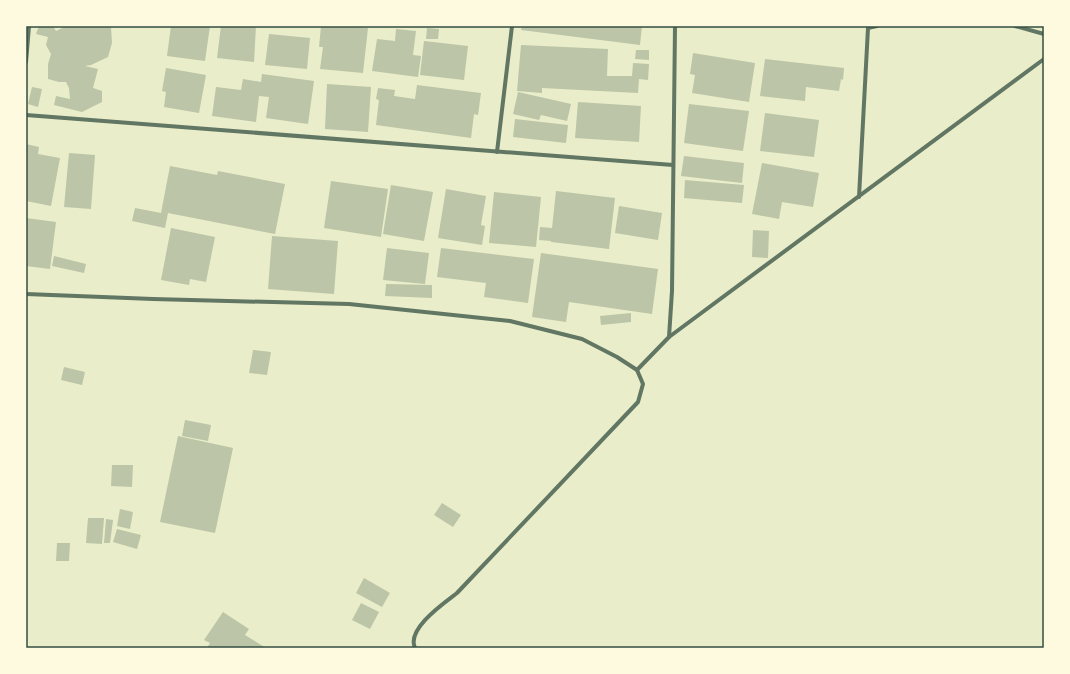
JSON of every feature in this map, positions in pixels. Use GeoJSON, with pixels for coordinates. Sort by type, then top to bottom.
{"type":"FeatureCollection","features":[{"type":"Feature","properties":{"kind":"street"},"geometry":{"type":"LineString","coordinates":[[26,62],[29,26]]}},
{"type":"Feature","properties":{"kind":"street"},"geometry":{"type":"LineString","coordinates":[[498,152],[512,26]]}},
{"type":"Feature","properties":{"kind":"street"},"geometry":{"type":"LineString","coordinates":[[669,337],[672,292],[675,26]]}},
{"type":"Feature","properties":{"kind":"street"},"geometry":{"type":"LineString","coordinates":[[859,197],[868,28],[877,26]]}},
{"type":"Feature","properties":{"kind":"street"},"geometry":{"type":"LineString","coordinates":[[1015,26],[1044,34]]}},
{"type":"Feature","properties":{"kind":"street"},"geometry":{"type":"LineString","coordinates":[[637,370],[669,337],[1044,59]]}},
{"type":"Feature","properties":{"kind":"street"},"geometry":{"type":"LineString","coordinates":[[26,116],[673,165]]}},
{"type":"Feature","properties":{"kind":"street"},"geometry":{"type":"LineString","coordinates":[[26,294],[349,304],[510,321],[582,339],[617,357],[637,370],[643,384],[638,402],[457,593],[427,616],[415,635],[415,648]]}},
{"type":"Feature","properties":{"kind":"building"},"geometry":{"type":"Polygon","coordinates":[[[39,26],[53,26],[56,31],[66,26],[111,27],[112,43],[108,57],[91,65],[85,66],[98,69],[93,88],[102,91],[102,102],[82,112],[54,105],[56,96],[70,99],[69,88],[66,82],[48,79],[48,64],[51,54],[46,45],[48,37],[36,34],[39,26]]]}},
{"type":"Feature","properties":{"kind":"building"},"geometry":{"type":"Polygon","coordinates":[[[171,26],[210,26],[205,61],[167,56],[171,26]]]}},
{"type":"Feature","properties":{"kind":"building"},"geometry":{"type":"Polygon","coordinates":[[[221,26],[256,26],[254,62],[217,58],[221,26]]]}},
{"type":"Feature","properties":{"kind":"building"},"geometry":{"type":"Polygon","coordinates":[[[321,26],[368,28],[363,73],[320,69],[323,47],[319,47],[321,26]]]}},
{"type":"Feature","properties":{"kind":"building"},"geometry":{"type":"Polygon","coordinates":[[[522,26],[642,26],[640,45],[521,30],[522,26]]]}},
{"type":"Feature","properties":{"kind":"building"},"geometry":{"type":"Polygon","coordinates":[[[427,28],[439,29],[438,39],[426,39],[427,28]]]}},
{"type":"Feature","properties":{"kind":"building"},"geometry":{"type":"Polygon","coordinates":[[[396,29],[416,31],[413,55],[421,56],[418,77],[372,71],[377,39],[395,41],[396,29]]]}},
{"type":"Feature","properties":{"kind":"building"},"geometry":{"type":"Polygon","coordinates":[[[269,34],[310,38],[307,69],[265,65],[269,34]]]}},
{"type":"Feature","properties":{"kind":"building"},"geometry":{"type":"Polygon","coordinates":[[[424,41],[468,46],[464,80],[420,75],[424,41]]]}},
{"type":"Feature","properties":{"kind":"building"},"geometry":{"type":"Polygon","coordinates":[[[521,45],[608,49],[607,76],[632,76],[633,63],[649,64],[648,80],[639,79],[638,93],[542,88],[542,93],[517,91],[521,45]]]}},
{"type":"Feature","properties":{"kind":"building"},"geometry":{"type":"Polygon","coordinates":[[[636,50],[649,50],[649,60],[635,59],[636,50]]]}},
{"type":"Feature","properties":{"kind":"building"},"geometry":{"type":"Polygon","coordinates":[[[693,53],[755,63],[749,102],[692,93],[695,75],[690,74],[693,53]]]}},
{"type":"Feature","properties":{"kind":"building"},"geometry":{"type":"Polygon","coordinates":[[[765,59],[844,68],[843,80],[841,79],[839,91],[806,87],[805,101],[760,96],[765,59]]]}},
{"type":"Feature","properties":{"kind":"building"},"geometry":{"type":"Polygon","coordinates":[[[166,68],[206,75],[199,113],[164,107],[166,92],[162,91],[166,68]]]}},
{"type":"Feature","properties":{"kind":"building"},"geometry":{"type":"Polygon","coordinates":[[[262,74],[314,81],[308,124],[266,118],[269,97],[259,96],[256,122],[212,116],[216,87],[241,90],[243,79],[261,82],[262,74]]]}},
{"type":"Feature","properties":{"kind":"building"},"geometry":{"type":"Polygon","coordinates":[[[327,84],[371,87],[368,132],[325,129],[327,84]]]}},
{"type":"Feature","properties":{"kind":"building"},"geometry":{"type":"Polygon","coordinates":[[[417,85],[481,93],[478,115],[474,114],[471,138],[376,125],[379,100],[376,99],[378,88],[395,90],[394,96],[415,99],[417,85]]]}},
{"type":"Feature","properties":{"kind":"building"},"geometry":{"type":"Polygon","coordinates":[[[32,87],[42,89],[38,107],[28,104],[32,87]]]}},
{"type":"Feature","properties":{"kind":"building"},"geometry":{"type":"Polygon","coordinates":[[[518,92],[571,104],[567,121],[541,115],[539,120],[513,114],[518,92]]]}},
{"type":"Feature","properties":{"kind":"building"},"geometry":{"type":"Polygon","coordinates":[[[578,102],[641,106],[639,142],[575,138],[578,102]]]}},
{"type":"Feature","properties":{"kind":"building"},"geometry":{"type":"Polygon","coordinates":[[[689,104],[749,111],[743,151],[684,143],[689,104]]]}},
{"type":"Feature","properties":{"kind":"building"},"geometry":{"type":"Polygon","coordinates":[[[765,113],[819,120],[814,157],[760,151],[765,113]]]}},
{"type":"Feature","properties":{"kind":"building"},"geometry":{"type":"Polygon","coordinates":[[[515,119],[568,125],[566,143],[513,137],[515,119]]]}},
{"type":"Feature","properties":{"kind":"building"},"geometry":{"type":"Polygon","coordinates":[[[26,144],[39,147],[38,154],[60,158],[51,206],[26,201],[26,144]]]}},
{"type":"Feature","properties":{"kind":"building"},"geometry":{"type":"Polygon","coordinates":[[[69,153],[95,155],[91,209],[64,207],[69,153]]]}},
{"type":"Feature","properties":{"kind":"building"},"geometry":{"type":"Polygon","coordinates":[[[684,156],[744,163],[742,183],[681,176],[684,156]]]}},
{"type":"Feature","properties":{"kind":"building"},"geometry":{"type":"Polygon","coordinates":[[[762,163],[819,173],[813,207],[782,202],[779,219],[752,214],[762,163]]]}},
{"type":"Feature","properties":{"kind":"building"},"geometry":{"type":"Polygon","coordinates":[[[170,166],[217,175],[218,171],[285,184],[275,234],[168,213],[165,228],[132,221],[135,208],[161,213],[170,166]]]}},
{"type":"Feature","properties":{"kind":"building"},"geometry":{"type":"Polygon","coordinates":[[[685,180],[744,185],[742,203],[684,198],[685,180]]]}},
{"type":"Feature","properties":{"kind":"building"},"geometry":{"type":"Polygon","coordinates":[[[331,181],[388,189],[381,237],[324,228],[331,181]]]}},
{"type":"Feature","properties":{"kind":"building"},"geometry":{"type":"Polygon","coordinates":[[[391,185],[433,192],[424,241],[383,234],[391,185]]]}},
{"type":"Feature","properties":{"kind":"building"},"geometry":{"type":"Polygon","coordinates":[[[446,189],[486,196],[481,225],[485,226],[482,245],[438,238],[446,189]]]}},
{"type":"Feature","properties":{"kind":"building"},"geometry":{"type":"Polygon","coordinates":[[[556,191],[615,198],[609,249],[539,240],[540,227],[552,228],[556,191]]]}},
{"type":"Feature","properties":{"kind":"building"},"geometry":{"type":"Polygon","coordinates":[[[494,192],[541,197],[536,247],[489,243],[494,192]]]}},
{"type":"Feature","properties":{"kind":"building"},"geometry":{"type":"Polygon","coordinates":[[[619,206],[662,213],[658,240],[615,233],[619,206]]]}},
{"type":"Feature","properties":{"kind":"building"},"geometry":{"type":"Polygon","coordinates":[[[26,218],[56,222],[50,269],[26,266],[26,218]]]}},
{"type":"Feature","properties":{"kind":"building"},"geometry":{"type":"Polygon","coordinates":[[[171,228],[215,237],[206,282],[190,279],[189,285],[161,280],[171,228]]]}},
{"type":"Feature","properties":{"kind":"building"},"geometry":{"type":"Polygon","coordinates":[[[753,230],[769,231],[768,258],[752,257],[753,230]]]}},
{"type":"Feature","properties":{"kind":"building"},"geometry":{"type":"Polygon","coordinates":[[[272,236],[338,241],[334,294],[268,289],[272,236]]]}},
{"type":"Feature","properties":{"kind":"building"},"geometry":{"type":"Polygon","coordinates":[[[387,248],[429,253],[425,284],[383,280],[387,248]]]}},
{"type":"Feature","properties":{"kind":"building"},"geometry":{"type":"Polygon","coordinates":[[[441,248],[534,259],[528,303],[484,297],[486,283],[437,277],[441,248]]]}},
{"type":"Feature","properties":{"kind":"building"},"geometry":{"type":"Polygon","coordinates":[[[541,253],[658,269],[652,314],[569,302],[566,322],[532,317],[541,253]]]}},
{"type":"Feature","properties":{"kind":"building"},"geometry":{"type":"Polygon","coordinates":[[[54,256],[86,264],[84,273],[52,266],[54,256]]]}},
{"type":"Feature","properties":{"kind":"building"},"geometry":{"type":"Polygon","coordinates":[[[386,284],[432,285],[432,298],[385,296],[386,284]]]}},
{"type":"Feature","properties":{"kind":"building"},"geometry":{"type":"Polygon","coordinates":[[[631,313],[631,322],[601,325],[600,316],[631,313]]]}},
{"type":"Feature","properties":{"kind":"building"},"geometry":{"type":"Polygon","coordinates":[[[253,350],[271,352],[267,375],[249,373],[253,350]]]}},
{"type":"Feature","properties":{"kind":"building"},"geometry":{"type":"Polygon","coordinates":[[[64,367],[85,372],[82,385],[61,380],[64,367]]]}},
{"type":"Feature","properties":{"kind":"building"},"geometry":{"type":"Polygon","coordinates":[[[185,420],[211,425],[208,441],[182,436],[185,420]]]}},
{"type":"Feature","properties":{"kind":"building"},"geometry":{"type":"Polygon","coordinates":[[[178,436],[233,448],[215,533],[160,522],[178,436]]]}},
{"type":"Feature","properties":{"kind":"building"},"geometry":{"type":"Polygon","coordinates":[[[112,465],[133,465],[132,487],[111,486],[112,465]]]}},
{"type":"Feature","properties":{"kind":"building"},"geometry":{"type":"Polygon","coordinates":[[[442,503],[461,515],[453,527],[434,515],[442,503]]]}},
{"type":"Feature","properties":{"kind":"building"},"geometry":{"type":"Polygon","coordinates":[[[120,509],[133,512],[130,529],[117,526],[120,509]]]}},
{"type":"Feature","properties":{"kind":"building"},"geometry":{"type":"Polygon","coordinates":[[[88,518],[104,518],[102,544],[86,543],[88,518]]]}},
{"type":"Feature","properties":{"kind":"building"},"geometry":{"type":"Polygon","coordinates":[[[106,519],[113,520],[110,543],[104,543],[106,519]]]}},
{"type":"Feature","properties":{"kind":"building"},"geometry":{"type":"Polygon","coordinates":[[[117,529],[141,535],[137,549],[113,542],[117,529]]]}},
{"type":"Feature","properties":{"kind":"building"},"geometry":{"type":"Polygon","coordinates":[[[57,543],[70,543],[69,561],[56,561],[57,543]]]}},
{"type":"Feature","properties":{"kind":"building"},"geometry":{"type":"Polygon","coordinates":[[[364,578],[390,593],[382,607],[356,593],[364,578]]]}},
{"type":"Feature","properties":{"kind":"building"},"geometry":{"type":"Polygon","coordinates":[[[361,603],[379,612],[370,629],[352,620],[361,603]]]}},
{"type":"Feature","properties":{"kind":"building"},"geometry":{"type":"Polygon","coordinates":[[[223,612],[249,629],[245,635],[266,648],[207,648],[210,643],[204,640],[223,612]]]}}]}
